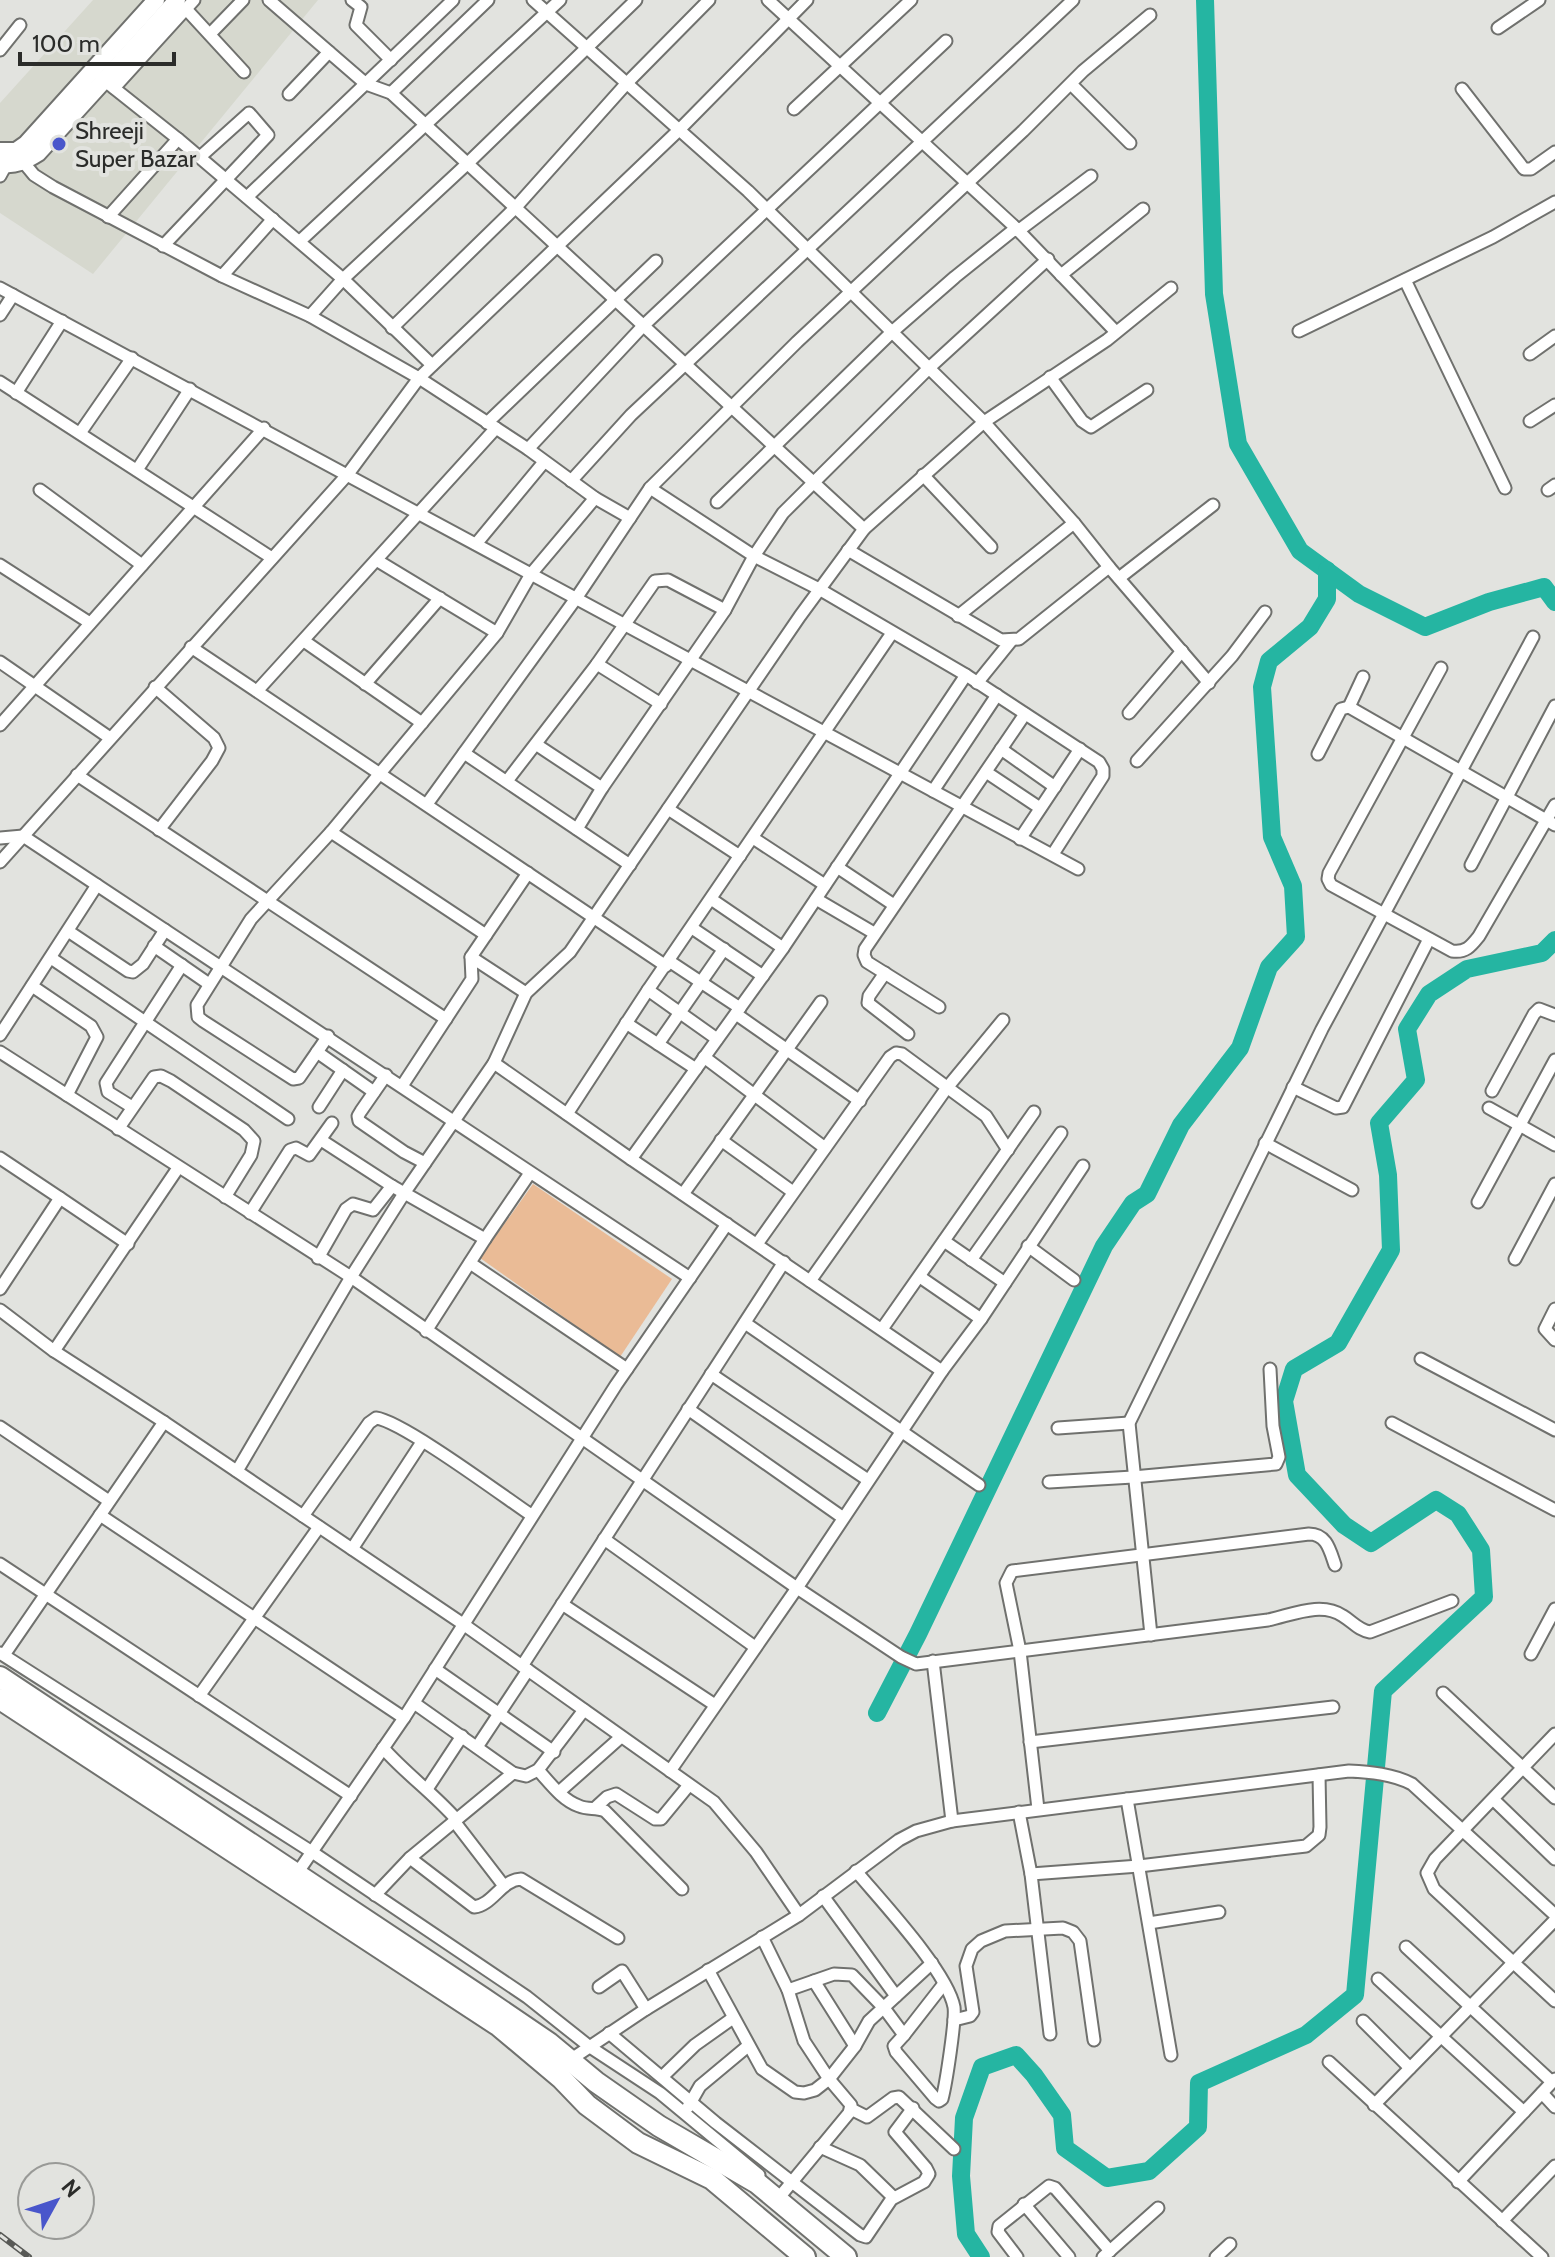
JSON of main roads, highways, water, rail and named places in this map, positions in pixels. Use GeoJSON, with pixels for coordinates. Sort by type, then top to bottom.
{"type":"FeatureCollection","features":[{"type":"Feature","properties":{"kind":"highway"},"geometry":{"type":"LineString","coordinates":[[0,1677],[298,1872],[549,2043],[659,2126],[779,2196],[846,2257]]}},
{"type":"Feature","properties":{"kind":"highway"},"geometry":{"type":"LineString","coordinates":[[4,1707],[499,2026],[561,2078],[587,2105],[638,2143],[712,2179],[805,2257]]}},
{"type":"Feature","properties":{"kind":"waterway"},"geometry":{"type":"LineString","coordinates":[[1205,0],[1214,294],[1238,444],[1300,551],[1359,594],[1425,627],[1489,602],[1544,587],[1555,602]]}},
{"type":"Feature","properties":{"kind":"waterway"},"geometry":{"type":"LineString","coordinates":[[877,1713],[1104,1246],[1133,1203],[1147,1194],[1181,1125],[1240,1048],[1269,967],[1296,937],[1293,886],[1272,837],[1262,687],[1269,661],[1310,627],[1327,599],[1327,570]]}},
{"type":"Feature","properties":{"kind":"waterway"},"geometry":{"type":"LineString","coordinates":[[981,2257],[966,2234],[961,2176],[964,2118],[982,2067],[1016,2055],[1062,2115],[1065,2148],[1107,2178],[1149,2171],[1198,2127],[1199,2083],[1306,2035],[1355,1995],[1383,1691],[1484,1597],[1481,1550],[1458,1514],[1436,1500],[1371,1543],[1344,1525],[1297,1475],[1284,1401],[1294,1369],[1338,1343],[1391,1250],[1388,1175],[1379,1123],[1416,1080],[1407,1029],[1429,994],[1467,969],[1542,953],[1555,940]]}},
{"type":"Feature","properties":{"kind":"railway"},"geometry":{"type":"LineString","coordinates":[[0,2235],[29,2257]]}},
{"type":"Feature","properties":{"kind":"place","name":"Shreeji Super Bazar"},"geometry":{"type":"Point","coordinates":[59,144]}}]}
